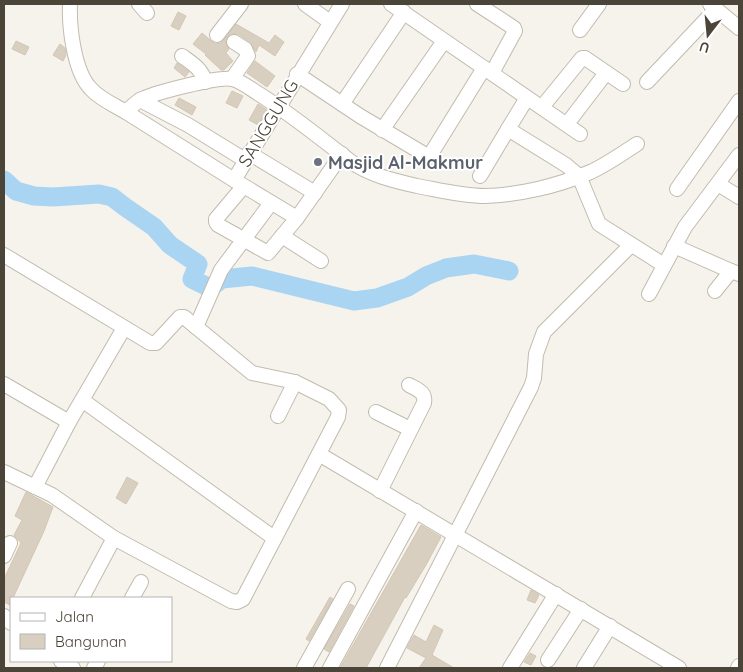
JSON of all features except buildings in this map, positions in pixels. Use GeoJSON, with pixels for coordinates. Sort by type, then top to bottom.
{"type":"FeatureCollection","features":[{"type":"Feature","properties":{"kind":"street"},"geometry":{"type":"LineString","coordinates":[[70,4],[70,24],[75,54],[88,86],[95,93],[238,183],[216,222],[244,240],[268,253],[297,218],[342,154]]}},
{"type":"Feature","properties":{"kind":"street"},"geometry":{"type":"LineString","coordinates":[[217,35],[241,4]]}},
{"type":"Feature","properties":{"kind":"street"},"geometry":{"type":"LineString","coordinates":[[305,4],[330,22]]}},
{"type":"Feature","properties":{"kind":"street","name":"SANGGUNG"},"geometry":{"type":"LineString","coordinates":[[297,218],[238,183],[247,156],[342,4]]}},
{"type":"Feature","properties":{"kind":"street"},"geometry":{"type":"LineString","coordinates":[[391,4],[580,134]]}},
{"type":"Feature","properties":{"kind":"street"},"geometry":{"type":"LineString","coordinates":[[297,74],[382,130],[429,157],[515,31],[514,28],[477,4]]}},
{"type":"Feature","properties":{"kind":"street"},"geometry":{"type":"LineString","coordinates":[[580,30],[599,4]]}},
{"type":"Feature","properties":{"kind":"street"},"geometry":{"type":"LineString","coordinates":[[647,82],[712,7],[739,28]]}},
{"type":"Feature","properties":{"kind":"street"},"geometry":{"type":"LineString","coordinates":[[342,104],[404,12]]}},
{"type":"Feature","properties":{"kind":"street"},"geometry":{"type":"LineString","coordinates":[[382,130],[444,41]]}},
{"type":"Feature","properties":{"kind":"street"},"geometry":{"type":"LineString","coordinates":[[232,78],[248,56],[245,49],[234,42]]}},
{"type":"Feature","properties":{"kind":"street"},"geometry":{"type":"LineString","coordinates":[[182,56],[200,70],[205,82]]}},
{"type":"Feature","properties":{"kind":"street"},"geometry":{"type":"LineString","coordinates":[[542,107],[581,58],[585,58],[623,84]]}},
{"type":"Feature","properties":{"kind":"street"},"geometry":{"type":"LineString","coordinates":[[567,124],[606,73]]}},
{"type":"Feature","properties":{"kind":"street"},"geometry":{"type":"LineString","coordinates":[[126,112],[140,100],[164,91],[232,78],[278,106],[352,162],[368,171],[396,181],[440,191],[483,196],[513,193],[555,184],[579,176],[602,166],[637,144]]}},
{"type":"Feature","properties":{"kind":"street"},"geometry":{"type":"LineString","coordinates":[[480,176],[526,98]]}},
{"type":"Feature","properties":{"kind":"street"},"geometry":{"type":"LineString","coordinates":[[140,100],[315,193]]}},
{"type":"Feature","properties":{"kind":"street"},"geometry":{"type":"LineString","coordinates":[[677,189],[739,101]]}},
{"type":"Feature","properties":{"kind":"street"},"geometry":{"type":"LineString","coordinates":[[508,129],[566,165],[579,176],[599,224],[664,266]]}},
{"type":"Feature","properties":{"kind":"street"},"geometry":{"type":"LineString","coordinates":[[649,294],[685,227],[739,155]]}},
{"type":"Feature","properties":{"kind":"street"},"geometry":{"type":"LineString","coordinates":[[718,184],[739,197]]}},
{"type":"Feature","properties":{"kind":"street"},"geometry":{"type":"LineString","coordinates":[[196,326],[221,270],[271,204]]}},
{"type":"Feature","properties":{"kind":"street"},"geometry":{"type":"LineString","coordinates":[[282,236],[321,261]]}},
{"type":"Feature","properties":{"kind":"street"},"geometry":{"type":"LineString","coordinates":[[387,668],[531,387],[534,378],[536,354],[544,332],[631,245]]}},
{"type":"Feature","properties":{"kind":"street"},"geometry":{"type":"LineString","coordinates":[[674,246],[735,273],[715,291]]}},
{"type":"Feature","properties":{"kind":"street"},"geometry":{"type":"LineString","coordinates":[[4,255],[153,344],[181,317],[196,326],[252,373],[294,382],[329,399],[339,410],[338,417],[243,599],[237,602],[231,601],[114,538],[63,502],[35,487],[5,475]]}},
{"type":"Feature","properties":{"kind":"street"},"geometry":{"type":"LineString","coordinates":[[35,487],[69,422],[124,328]]}},
{"type":"Feature","properties":{"kind":"street"},"geometry":{"type":"LineString","coordinates":[[278,416],[294,382]]}},
{"type":"Feature","properties":{"kind":"street"},"geometry":{"type":"LineString","coordinates":[[4,384],[69,422]]}},
{"type":"Feature","properties":{"kind":"street"},"geometry":{"type":"LineString","coordinates":[[380,490],[425,397],[419,390],[409,386]]}},
{"type":"Feature","properties":{"kind":"street"},"geometry":{"type":"LineString","coordinates":[[82,400],[274,538]]}},
{"type":"Feature","properties":{"kind":"street"},"geometry":{"type":"LineString","coordinates":[[376,412],[410,429]]}},
{"type":"Feature","properties":{"kind":"street"},"geometry":{"type":"LineString","coordinates":[[318,454],[610,626],[654,662],[679,668]]}},
{"type":"Feature","properties":{"kind":"street"},"geometry":{"type":"LineString","coordinates":[[330,668],[416,512]]}},
{"type":"Feature","properties":{"kind":"street"},"geometry":{"type":"LineString","coordinates":[[83,597],[114,538]]}},
{"type":"Feature","properties":{"kind":"street"},"geometry":{"type":"LineString","coordinates":[[4,556],[10,544]]}},
{"type":"Feature","properties":{"kind":"street"},"geometry":{"type":"LineString","coordinates":[[133,597],[142,582]]}},
{"type":"Feature","properties":{"kind":"street"},"geometry":{"type":"LineString","coordinates":[[304,668],[348,589]]}},
{"type":"Feature","properties":{"kind":"street"},"geometry":{"type":"LineString","coordinates":[[510,668],[556,594]]}},
{"type":"Feature","properties":{"kind":"street"},"geometry":{"type":"LineString","coordinates":[[548,660],[582,609]]}},
{"type":"Feature","properties":{"kind":"street"},"geometry":{"type":"LineString","coordinates":[[584,668],[610,626]]}},
{"type":"Feature","properties":{"kind":"waterway"},"geometry":{"type":"LineString","coordinates":[[4,180],[16,191],[34,196],[53,197],[99,194],[112,197],[154,227],[170,245],[198,264],[192,279],[210,288],[222,279],[252,276],[354,301],[377,298],[408,287],[426,276],[446,268],[474,264],[509,271]]}},
{"type":"Feature","properties":{"kind":"place","name":"Masjid Al-Makmur"},"geometry":{"type":"Point","coordinates":[318,162]}}]}
